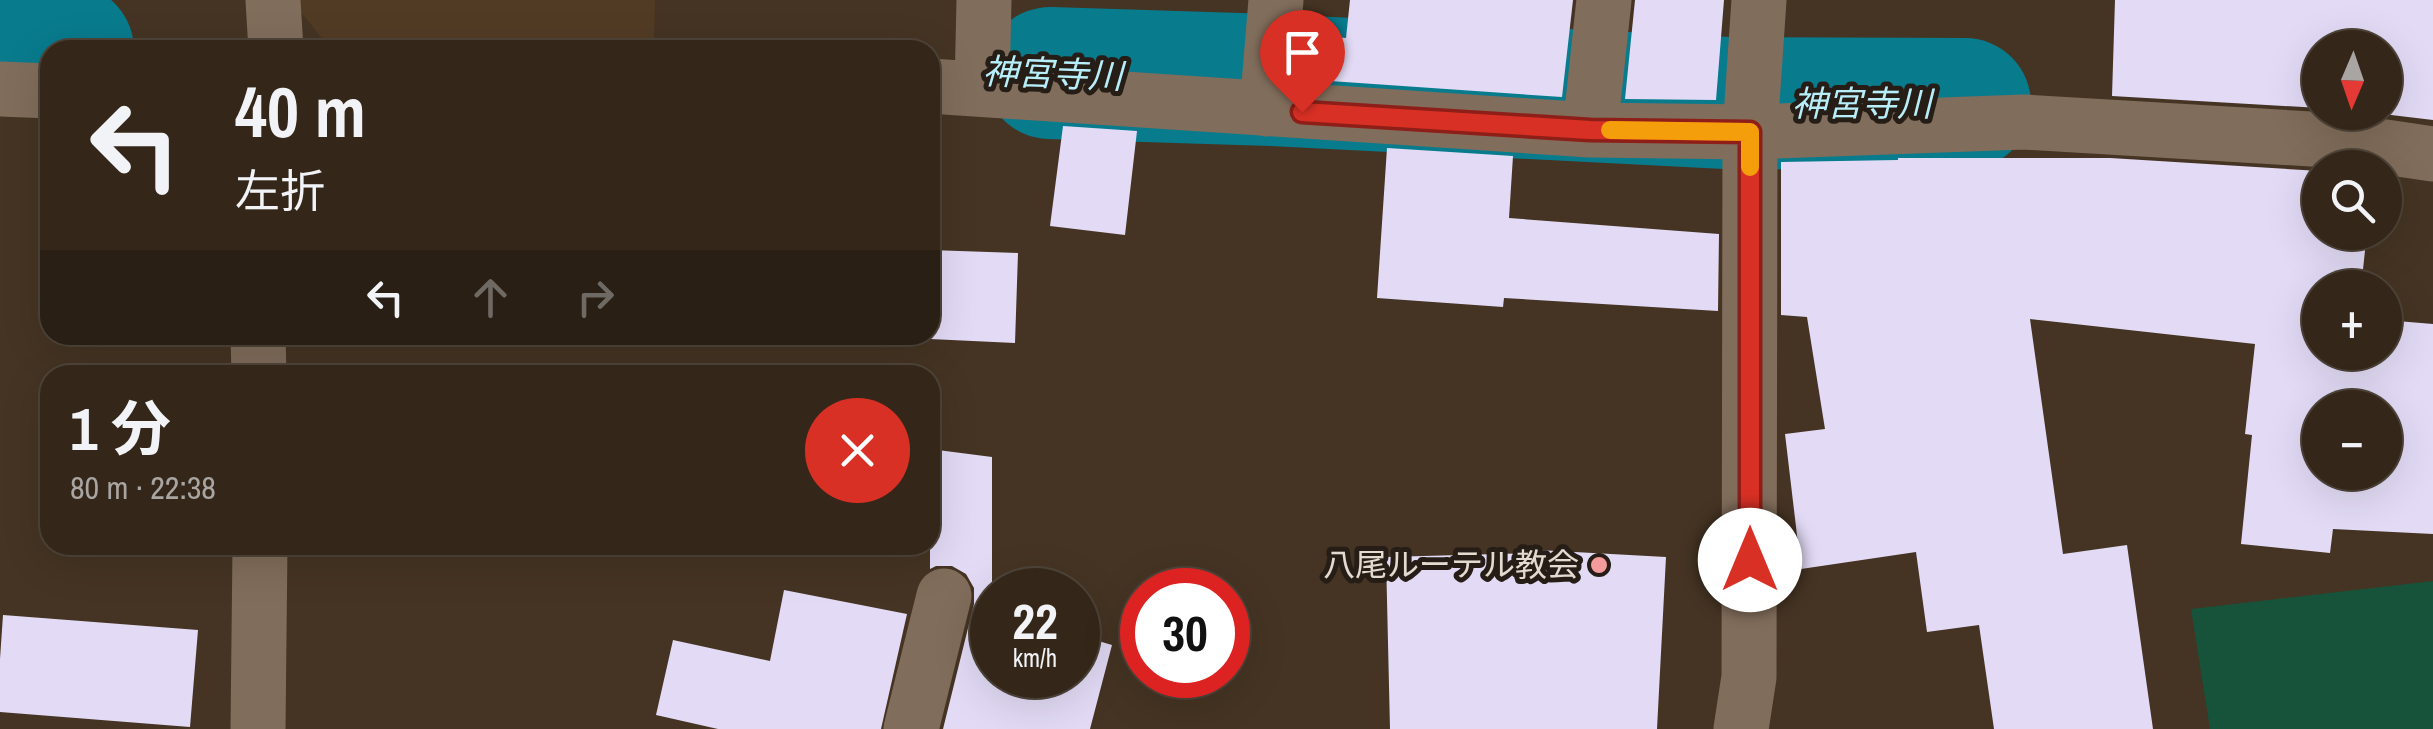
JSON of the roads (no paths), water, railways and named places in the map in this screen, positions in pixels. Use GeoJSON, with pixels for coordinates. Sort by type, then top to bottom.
{"type":"FeatureCollection","features":[{"type":"Feature","properties":{"kind":"street"},"geometry":{"type":"LineString","coordinates":[[273,0],[275,40]]}},
{"type":"Feature","properties":{"kind":"street"},"geometry":{"type":"LineString","coordinates":[[984,0],[956,88],[1590,130],[1750,132],[2024,122],[2345,141],[2433,154]]}},
{"type":"Feature","properties":{"kind":"street"},"geometry":{"type":"LineString","coordinates":[[1266,109],[1276,0]]}},
{"type":"Feature","properties":{"kind":"street"},"geometry":{"type":"LineString","coordinates":[[1590,130],[1604,0]]}},
{"type":"Feature","properties":{"kind":"street"},"geometry":{"type":"LineString","coordinates":[[1741,729],[1749,677],[1750,132],[1758,0]]}},
{"type":"Feature","properties":{"kind":"street"},"geometry":{"type":"LineString","coordinates":[[0,89],[40,91]]}},
{"type":"Feature","properties":{"kind":"street"},"geometry":{"type":"LineString","coordinates":[[258,729],[260,555]]}},
{"type":"Feature","properties":{"kind":"street"},"geometry":{"type":"LineString","coordinates":[[911,729],[944,596]]}},
{"type":"Feature","properties":{"kind":"waterway","name":"神宮寺川"},"geometry":{"type":"LineString","coordinates":[[0,48],[40,49]]}},
{"type":"Feature","properties":{"kind":"waterway","name":"神宮寺川"},"geometry":{"type":"LineString","coordinates":[[1050,73],[1727,103],[1965,104]]}},
{"type":"Feature","properties":{"kind":"place","name":"八尾ルーテル教会"},"geometry":{"type":"Point","coordinates":[1599,565]}}]}
